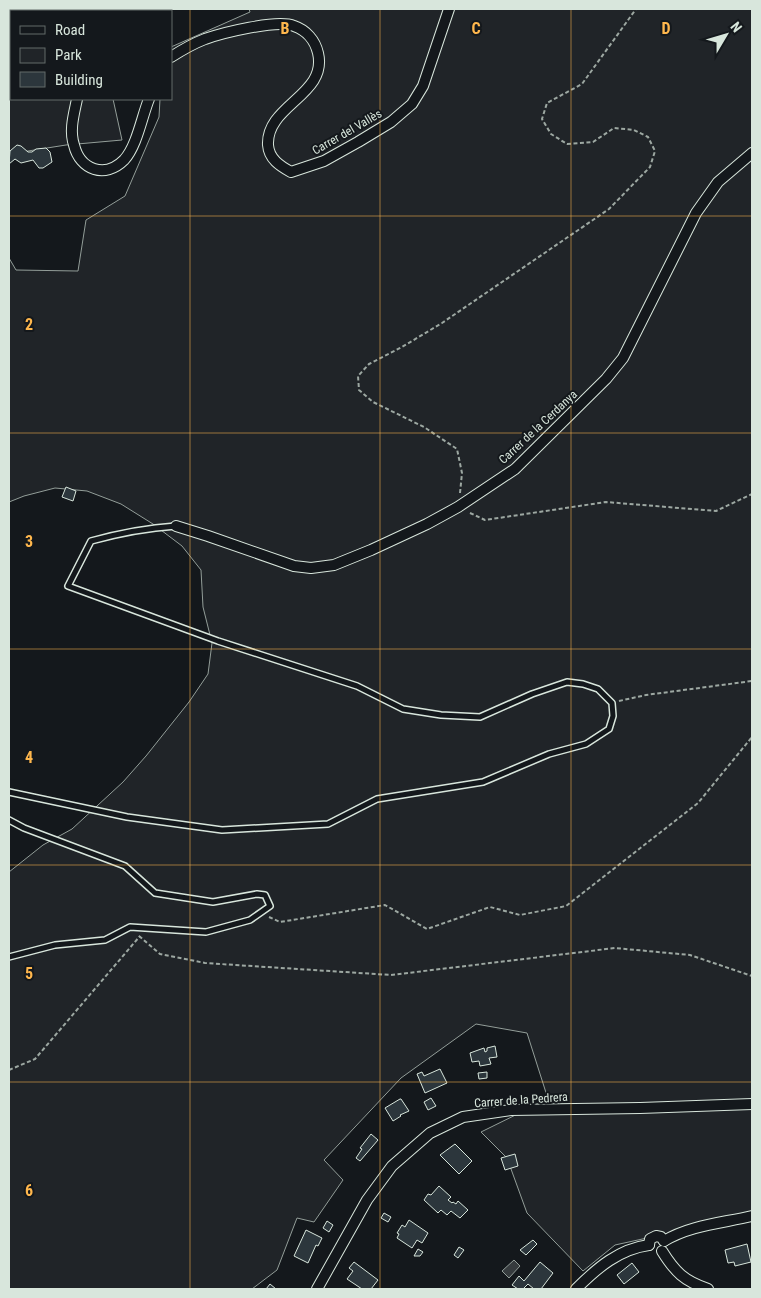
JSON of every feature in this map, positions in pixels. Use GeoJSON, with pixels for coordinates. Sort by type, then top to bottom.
{"type":"FeatureCollection","features":[{"type":"Feature","properties":{"kind":"street","name":"Carrer del Vallès"},"geometry":{"type":"LineString","coordinates":[[172,56],[205,39],[273,24],[292,25],[304,31],[314,40],[320,66],[316,76],[311,85],[282,112],[271,130],[268,145],[274,162],[291,172],[324,161],[358,142],[391,122],[412,104],[423,86],[450,9]]}},
{"type":"Feature","properties":{"kind":"street"},"geometry":{"type":"LineString","coordinates":[[76,100],[73,119],[74,145],[78,155],[86,165],[94,170],[105,171],[125,159],[149,100]]}},
{"type":"Feature","properties":{"kind":"street","name":"Carrer de la Cerdanya"},"geometry":{"type":"LineString","coordinates":[[176,526],[294,566],[311,568],[334,565],[371,550],[427,524],[458,507],[515,469],[606,379],[623,358],[696,213],[718,182],[752,153]]}},
{"type":"Feature","properties":{"kind":"street","name":"Carrer de la Pedrera"},"geometry":{"type":"LineString","coordinates":[[317,1289],[367,1200],[392,1166],[430,1133],[463,1117],[511,1110],[752,1104]]}},
{"type":"Feature","properties":{"kind":"street"},"geometry":{"type":"LineString","coordinates":[[663,1246],[674,1236],[691,1230],[752,1216]]}},
{"type":"Feature","properties":{"kind":"street"},"geometry":{"type":"LineString","coordinates":[[576,1289],[593,1272],[614,1257],[626,1250],[649,1244],[650,1240],[656,1236],[661,1237],[663,1246],[680,1276],[708,1289]]}},
{"type":"Feature","properties":{"kind":"lane"},"geometry":{"type":"LineString","coordinates":[[9,792],[127,817],[222,830],[328,824],[377,800],[483,782],[549,754],[586,744],[609,729],[613,716],[612,703],[598,689],[583,684],[567,682],[532,694],[480,717],[441,715],[403,709],[357,686],[218,641],[68,586],[91,541],[122,532],[176,526]]}},
{"type":"Feature","properties":{"kind":"lane"},"geometry":{"type":"LineString","coordinates":[[9,820],[24,828],[125,866],[155,893],[213,902],[257,894],[265,896],[270,906],[250,920],[206,932],[130,927],[105,940],[55,945],[9,956]]}},
{"type":"Feature","properties":{"kind":"path"},"geometry":{"type":"LineString","coordinates":[[636,9],[582,84],[547,103],[542,119],[551,134],[567,144],[593,142],[614,128],[634,130],[648,137],[655,151],[650,168],[609,209],[442,323],[369,364],[358,376],[358,390],[373,402],[424,428],[457,449],[462,474],[458,507],[485,520],[606,502],[716,511],[752,494]]}},
{"type":"Feature","properties":{"kind":"path"},"geometry":{"type":"LineString","coordinates":[[612,703],[646,695],[752,681]]}},
{"type":"Feature","properties":{"kind":"path"},"geometry":{"type":"LineString","coordinates":[[261,913],[280,922],[385,905],[427,929],[490,907],[520,915],[566,906],[698,803],[752,737]]}},
{"type":"Feature","properties":{"kind":"path"},"geometry":{"type":"LineString","coordinates":[[130,927],[160,954],[205,964],[391,975],[615,948],[690,956],[752,976]]}},
{"type":"Feature","properties":{"kind":"path"},"geometry":{"type":"LineString","coordinates":[[9,1070],[35,1059],[140,936]]}},
{"type":"Feature","properties":{"kind":"green space"},"geometry":{"type":"Polygon","coordinates":[[[9,9],[134,9],[10,10],[10,100],[113,100],[122,140],[66,145],[9,154],[9,9]]]}},
{"type":"Feature","properties":{"kind":"green space"},"geometry":{"type":"Polygon","coordinates":[[[249,9],[752,9],[752,1215],[615,1245],[583,1271],[527,1213],[507,1158],[481,1132],[548,1099],[527,1033],[476,1024],[401,1078],[324,1160],[343,1180],[314,1222],[297,1218],[277,1270],[252,1289],[9,1289],[9,872],[43,845],[72,829],[123,782],[189,702],[208,674],[212,643],[203,607],[201,570],[182,546],[153,524],[121,504],[87,491],[55,488],[9,502],[9,258],[16,270],[78,271],[86,220],[125,196],[159,117],[160,100],[172,100],[172,47],[250,12],[249,9]]]}},
{"type":"Feature","properties":{"kind":"shaded area"},"geometry":{"type":"Polygon","coordinates":[[[514,1260],[520,1266],[509,1278],[502,1271],[514,1260]]]}},
{"type":"Feature","properties":{"kind":"building"},"geometry":{"type":"Polygon","coordinates":[[[17,145],[28,152],[46,148],[50,152],[52,162],[43,168],[39,168],[33,160],[21,163],[15,159],[9,164],[10,151],[17,145]]]}},
{"type":"Feature","properties":{"kind":"building"},"geometry":{"type":"Polygon","coordinates":[[[66,487],[76,491],[73,501],[62,497],[66,487]]]}},
{"type":"Feature","properties":{"kind":"building"},"geometry":{"type":"Polygon","coordinates":[[[495,1046],[497,1057],[489,1058],[491,1064],[480,1066],[479,1061],[472,1062],[470,1053],[484,1048],[485,1052],[487,1048],[495,1046]]]}},
{"type":"Feature","properties":{"kind":"building"},"geometry":{"type":"Polygon","coordinates":[[[440,1069],[447,1083],[425,1093],[417,1074],[422,1072],[424,1076],[440,1069]]]}},
{"type":"Feature","properties":{"kind":"building"},"geometry":{"type":"Polygon","coordinates":[[[487,1072],[487,1078],[479,1079],[478,1073],[487,1072]]]}},
{"type":"Feature","properties":{"kind":"building"},"geometry":{"type":"Polygon","coordinates":[[[431,1098],[436,1106],[428,1110],[424,1102],[431,1098]]]}},
{"type":"Feature","properties":{"kind":"building"},"geometry":{"type":"Polygon","coordinates":[[[400,1099],[409,1111],[393,1121],[385,1108],[400,1099]]]}},
{"type":"Feature","properties":{"kind":"building"},"geometry":{"type":"Polygon","coordinates":[[[371,1134],[378,1140],[360,1161],[356,1158],[362,1149],[360,1148],[371,1134]]]}},
{"type":"Feature","properties":{"kind":"building"},"geometry":{"type":"Polygon","coordinates":[[[455,1144],[472,1161],[459,1174],[440,1155],[455,1144]]]}},
{"type":"Feature","properties":{"kind":"building"},"geometry":{"type":"Polygon","coordinates":[[[515,1154],[518,1166],[505,1170],[501,1158],[515,1154]]]}},
{"type":"Feature","properties":{"kind":"building"},"geometry":{"type":"Polygon","coordinates":[[[439,1186],[451,1197],[448,1200],[456,1204],[458,1201],[468,1210],[460,1218],[451,1211],[447,1215],[441,1210],[438,1213],[424,1200],[428,1194],[431,1195],[439,1186]]]}},
{"type":"Feature","properties":{"kind":"building"},"geometry":{"type":"Polygon","coordinates":[[[384,1213],[391,1217],[388,1222],[381,1218],[384,1213]]]}},
{"type":"Feature","properties":{"kind":"building"},"geometry":{"type":"Polygon","coordinates":[[[409,1220],[428,1233],[422,1243],[417,1240],[412,1248],[397,1238],[399,1234],[397,1233],[402,1225],[405,1227],[409,1220]]]}},
{"type":"Feature","properties":{"kind":"building"},"geometry":{"type":"Polygon","coordinates":[[[327,1221],[333,1225],[329,1232],[323,1228],[327,1221]]]}},
{"type":"Feature","properties":{"kind":"building"},"geometry":{"type":"Polygon","coordinates":[[[306,1230],[322,1238],[318,1246],[316,1245],[308,1263],[294,1256],[306,1230]]]}},
{"type":"Feature","properties":{"kind":"building"},"geometry":{"type":"Polygon","coordinates":[[[533,1240],[537,1244],[526,1255],[520,1250],[533,1240]]]}},
{"type":"Feature","properties":{"kind":"building"},"geometry":{"type":"Polygon","coordinates":[[[747,1244],[751,1262],[735,1266],[734,1262],[728,1263],[725,1250],[747,1244]]]}},
{"type":"Feature","properties":{"kind":"building"},"geometry":{"type":"Polygon","coordinates":[[[459,1247],[464,1250],[458,1258],[454,1255],[459,1247]]]}},
{"type":"Feature","properties":{"kind":"building"},"geometry":{"type":"Polygon","coordinates":[[[418,1249],[423,1252],[420,1256],[414,1256],[418,1249]]]}},
{"type":"Feature","properties":{"kind":"building"},"geometry":{"type":"Polygon","coordinates":[[[354,1262],[378,1280],[371,1289],[362,1289],[347,1279],[353,1271],[349,1268],[354,1262]]]}},
{"type":"Feature","properties":{"kind":"building"},"geometry":{"type":"Polygon","coordinates":[[[540,1262],[553,1273],[541,1289],[534,1289],[528,1284],[523,1289],[518,1289],[512,1285],[519,1276],[524,1281],[540,1262]]]}},
{"type":"Feature","properties":{"kind":"building"},"geometry":{"type":"Polygon","coordinates":[[[632,1263],[639,1272],[624,1284],[617,1275],[632,1263]]]}},
{"type":"Feature","properties":{"kind":"building"},"geometry":{"type":"Polygon","coordinates":[[[270,1284],[276,1289],[266,1289],[270,1284]]]}}]}
